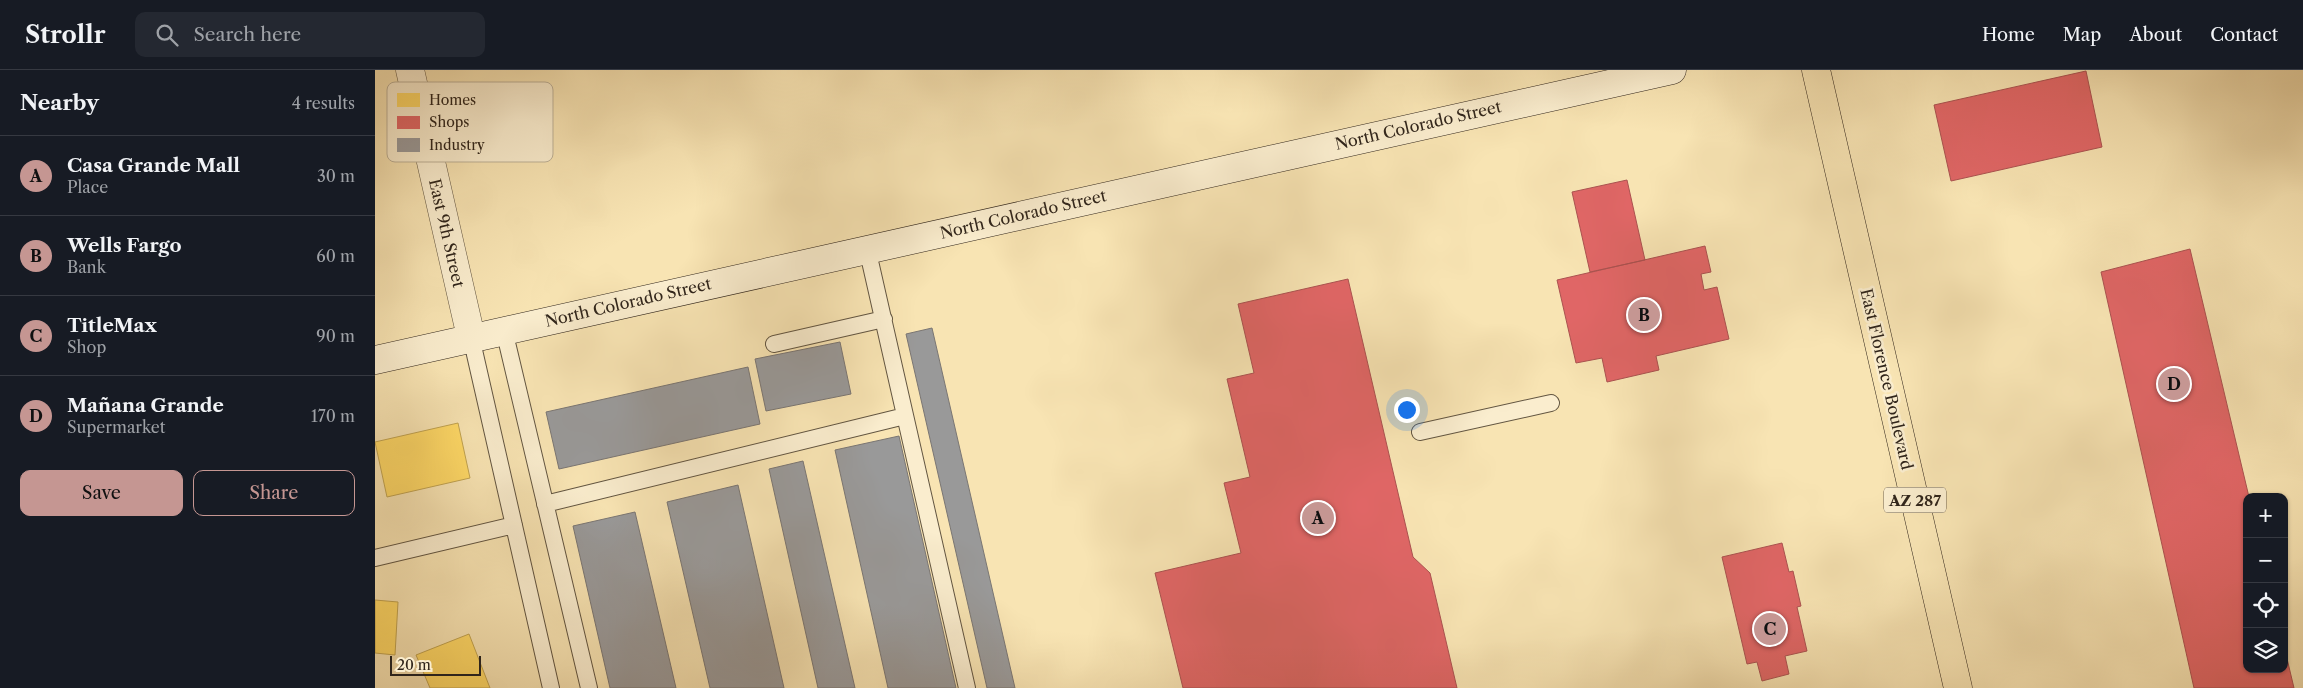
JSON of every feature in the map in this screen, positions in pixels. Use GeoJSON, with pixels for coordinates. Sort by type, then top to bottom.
{"type":"FeatureCollection","features":[{"type":"Feature","properties":{"kind":"main road","name":"East Florence Boulevard"},"geometry":{"type":"LineString","coordinates":[[1816,70],[1958,688]]}},
{"type":"Feature","properties":{"kind":"street","name":"North Colorado Street"},"geometry":{"type":"LineString","coordinates":[[375,360],[867,248],[1671,70]]}},
{"type":"Feature","properties":{"kind":"street","name":"East 9th Street"},"geometry":{"type":"LineString","coordinates":[[431,162],[471,337]]}},
{"type":"Feature","properties":{"kind":"lane"},"geometry":{"type":"LineString","coordinates":[[867,248],[967,688]]}},
{"type":"Feature","properties":{"kind":"lane"},"geometry":{"type":"LineString","coordinates":[[774,344],[884,318]]}},
{"type":"Feature","properties":{"kind":"lane"},"geometry":{"type":"LineString","coordinates":[[504,330],[589,688]]}},
{"type":"Feature","properties":{"kind":"lane"},"geometry":{"type":"LineString","coordinates":[[471,337],[551,688]]}},
{"type":"Feature","properties":{"kind":"lane"},"geometry":{"type":"LineString","coordinates":[[1420,432],[1551,403]]}},
{"type":"Feature","properties":{"kind":"lane"},"geometry":{"type":"LineString","coordinates":[[545,504],[905,416]]}},
{"type":"Feature","properties":{"kind":"lane"},"geometry":{"type":"LineString","coordinates":[[375,558],[514,526]]}},
{"type":"Feature","properties":{"kind":"building: Homes"},"geometry":{"type":"Polygon","coordinates":[[[458,423],[470,478],[387,497],[375,442],[458,423]]]}},
{"type":"Feature","properties":{"kind":"building: Homes"},"geometry":{"type":"Polygon","coordinates":[[[375,600],[398,602],[395,655],[375,653],[375,600]]]}},
{"type":"Feature","properties":{"kind":"building: Homes"},"geometry":{"type":"Polygon","coordinates":[[[469,634],[490,688],[430,688],[416,655],[469,634]]]}},
{"type":"Feature","properties":{"kind":"building: Shops"},"geometry":{"type":"Polygon","coordinates":[[[2086,71],[2102,147],[1951,181],[1934,105],[2086,71]]]}},
{"type":"Feature","properties":{"kind":"building: Shops"},"geometry":{"type":"Polygon","coordinates":[[[1627,180],[1645,260],[1590,272],[1572,192],[1627,180]]]}},
{"type":"Feature","properties":{"kind":"building: Shops"},"geometry":{"type":"Polygon","coordinates":[[[1705,246],[1711,272],[1701,274],[1704,290],[1717,287],[1729,339],[1656,356],[1659,370],[1607,382],[1602,358],[1576,363],[1557,280],[1705,246]]]}},
{"type":"Feature","properties":{"kind":"building: Shops"},"geometry":{"type":"Polygon","coordinates":[[[2190,249],[2248,493],[2243,493],[2243,673],[2288,673],[2288,663],[2294,688],[2194,688],[2101,272],[2190,249]]]}},
{"type":"Feature","properties":{"kind":"building: Shops"},"geometry":{"type":"Polygon","coordinates":[[[1348,279],[1413,557],[1430,573],[1457,688],[1183,688],[1155,573],[1241,553],[1224,483],[1250,477],[1227,379],[1254,373],[1238,304],[1348,279]]]}},
{"type":"Feature","properties":{"kind":"building: Shops"},"geometry":{"type":"Polygon","coordinates":[[[1782,543],[1789,572],[1793,571],[1801,606],[1797,607],[1807,651],[1785,656],[1789,674],[1762,681],[1757,662],[1747,664],[1722,557],[1782,543]]]}},
{"type":"Feature","properties":{"kind":"building: Industry"},"geometry":{"type":"Polygon","coordinates":[[[932,328],[1015,688],[987,688],[906,334],[932,328]]]}},
{"type":"Feature","properties":{"kind":"building: Industry"},"geometry":{"type":"Polygon","coordinates":[[[840,342],[851,394],[766,411],[755,359],[840,342]]]}},
{"type":"Feature","properties":{"kind":"building: Industry"},"geometry":{"type":"Polygon","coordinates":[[[748,367],[760,424],[559,469],[546,412],[748,367]]]}},
{"type":"Feature","properties":{"kind":"building: Industry"},"geometry":{"type":"Polygon","coordinates":[[[899,436],[956,688],[888,688],[835,450],[899,436]]]}},
{"type":"Feature","properties":{"kind":"building: Industry"},"geometry":{"type":"Polygon","coordinates":[[[803,461],[855,688],[818,688],[769,469],[803,461]]]}},
{"type":"Feature","properties":{"kind":"building: Industry"},"geometry":{"type":"Polygon","coordinates":[[[738,485],[784,688],[710,688],[667,502],[738,485]]]}},
{"type":"Feature","properties":{"kind":"building: Industry"},"geometry":{"type":"Polygon","coordinates":[[[635,512],[676,688],[610,688],[573,526],[635,512]]]}},
{"type":"Feature","properties":{"kind":"place","name":"Wells Fargo"},"geometry":{"type":"Point","coordinates":[1644,315]}},
{"type":"Feature","properties":{"kind":"place","name":"Mañana Grande"},"geometry":{"type":"Point","coordinates":[2174,384]}},
{"type":"Feature","properties":{"kind":"place","name":"Casa Grande Mall"},"geometry":{"type":"Point","coordinates":[1318,518]}},
{"type":"Feature","properties":{"kind":"place","name":"TitleMax"},"geometry":{"type":"Point","coordinates":[1770,629]}}]}
